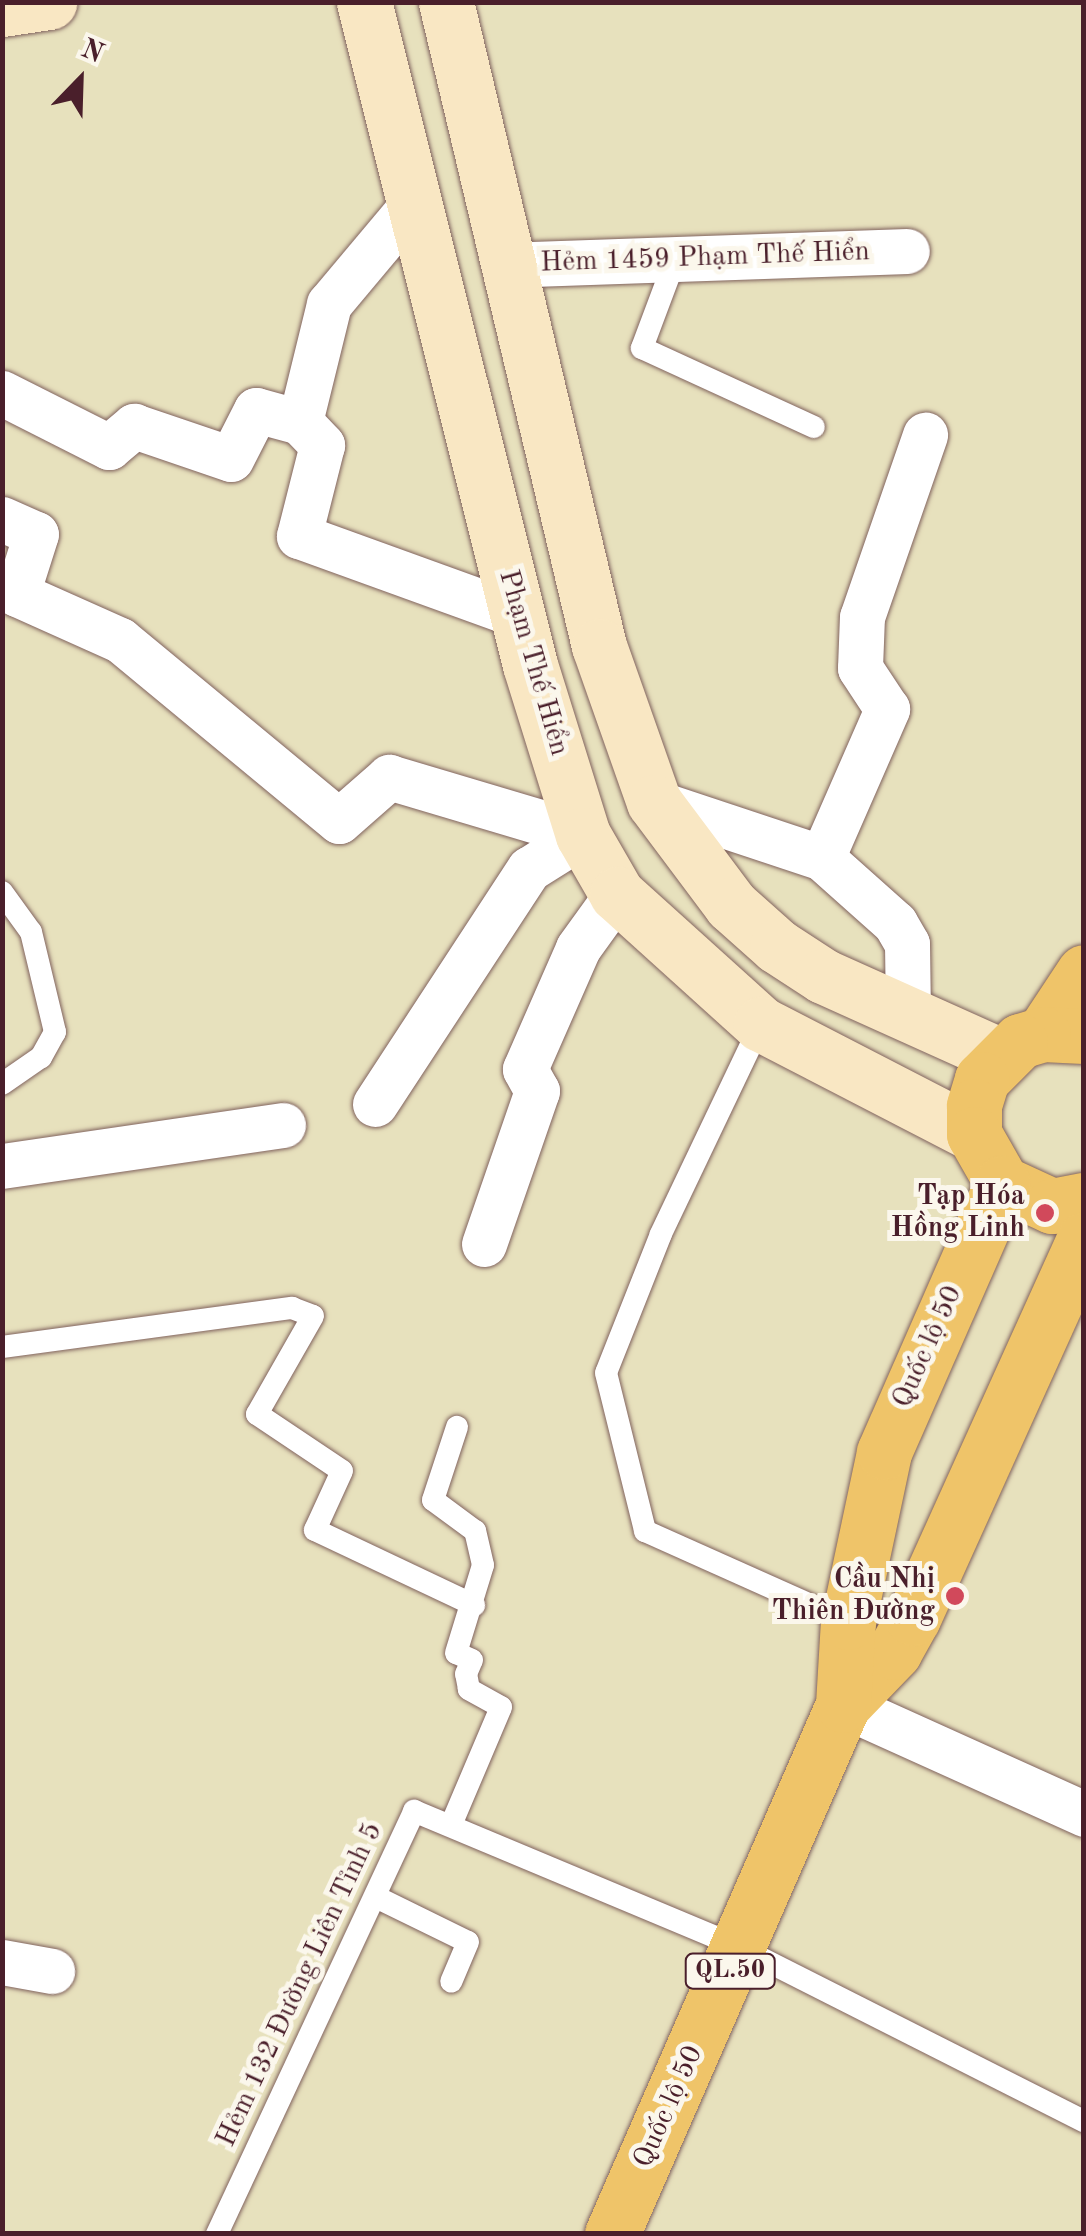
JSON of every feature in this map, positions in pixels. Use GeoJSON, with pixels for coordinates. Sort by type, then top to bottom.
{"type":"FeatureCollection","features":[{"type":"Feature","properties":{"kind":"main road","name":"Phạm Thế Hiển"},"geometry":{"type":"LineString","coordinates":[[364,2],[524,640],[584,835],[616,894],[761,1024],[974,1134]]}},
{"type":"Feature","properties":{"kind":"main road"},"geometry":{"type":"LineString","coordinates":[[446,2],[504,265],[599,646],[654,802],[731,905],[778,946],[823,976],[908,1016],[1042,1042]]}},
{"type":"Feature","properties":{"kind":"main road"},"geometry":{"type":"LineString","coordinates":[[524,640],[599,646]]}},
{"type":"Feature","properties":{"kind":"main road"},"geometry":{"type":"LineString","coordinates":[[1084,972],[1042,1042],[982,1079],[974,1134],[1002,1182],[1052,1206],[1084,1200]]}},
{"type":"Feature","properties":{"kind":"main road","name":"Quốc lộ 50"},"geometry":{"type":"LineString","coordinates":[[612,2234],[741,1948],[843,1705],[848,1622],[884,1452],[1002,1182]]}},
{"type":"Feature","properties":{"kind":"main road","name":"Quốc lộ 50"},"geometry":{"type":"LineString","coordinates":[[843,1705],[894,1652],[914,1618],[1084,1240]]}},
{"type":"Feature","properties":{"kind":"street"},"geometry":{"type":"LineString","coordinates":[[300,422],[329,304],[414,204]]}},
{"type":"Feature","properties":{"kind":"street","name":"Hẻm 1459 Phạm Thế Hiển"},"geometry":{"type":"LineString","coordinates":[[504,265],[906,251]]}},
{"type":"Feature","properties":{"kind":"street"},"geometry":{"type":"LineString","coordinates":[[2,393],[109,447],[134,426],[232,459],[256,410],[300,422],[322,445],[299,536],[524,640]]}},
{"type":"Feature","properties":{"kind":"street"},"geometry":{"type":"LineString","coordinates":[[822,858],[887,709],[860,668],[862,617],[925,435]]}},
{"type":"Feature","properties":{"kind":"street"},"geometry":{"type":"LineString","coordinates":[[2,520],[36,534],[10,610],[120,640],[339,821],[389,777],[584,835]]}},
{"type":"Feature","properties":{"kind":"street"},"geometry":{"type":"LineString","coordinates":[[654,802],[822,858],[894,922],[908,944],[908,1016]]}},
{"type":"Feature","properties":{"kind":"street"},"geometry":{"type":"LineString","coordinates":[[375,1104],[528,869],[584,835]]}},
{"type":"Feature","properties":{"kind":"street"},"geometry":{"type":"LineString","coordinates":[[484,1244],[536,1091],[525,1069],[578,948],[616,894]]}},
{"type":"Feature","properties":{"kind":"street"},"geometry":{"type":"LineString","coordinates":[[2,1166],[283,1125]]}},
{"type":"Feature","properties":{"kind":"street"},"geometry":{"type":"LineString","coordinates":[[843,1705],[1084,1814]]}},
{"type":"Feature","properties":{"kind":"street"},"geometry":{"type":"LineString","coordinates":[[2,1962],[52,1971]]}},
{"type":"Feature","properties":{"kind":"lane"},"geometry":{"type":"LineString","coordinates":[[676,260],[642,348],[814,428]]}},
{"type":"Feature","properties":{"kind":"lane"},"geometry":{"type":"LineString","coordinates":[[2,892],[30,932],[55,1032],[41,1057],[2,1084]]}},
{"type":"Feature","properties":{"kind":"lane"},"geometry":{"type":"LineString","coordinates":[[761,1024],[662,1234],[606,1372],[646,1531],[848,1622]]}},
{"type":"Feature","properties":{"kind":"lane"},"geometry":{"type":"LineString","coordinates":[[2,1347],[292,1308],[313,1316],[257,1414],[342,1471],[315,1530],[474,1605]]}},
{"type":"Feature","properties":{"kind":"lane"},"geometry":{"type":"LineString","coordinates":[[451,1825],[501,1707],[469,1689],[466,1674],[472,1660],[456,1653],[474,1605],[483,1565],[476,1530],[433,1500],[458,1427]]}},
{"type":"Feature","properties":{"kind":"lane","name":"Hẻm 132 Đường Liên Tỉnh 5"},"geometry":{"type":"LineString","coordinates":[[217,2234],[414,1811],[741,1948],[1084,2121]]}},
{"type":"Feature","properties":{"kind":"lane"},"geometry":{"type":"LineString","coordinates":[[376,1897],[468,1942],[451,1982]]}},
{"type":"Feature","properties":{"kind":"place","name":"Tạp Hóa Hồng Linh"},"geometry":{"type":"Point","coordinates":[1045,1213]}},
{"type":"Feature","properties":{"kind":"place","name":"Cầu Nhị Thiên Đường"},"geometry":{"type":"Point","coordinates":[955,1596]}}]}
